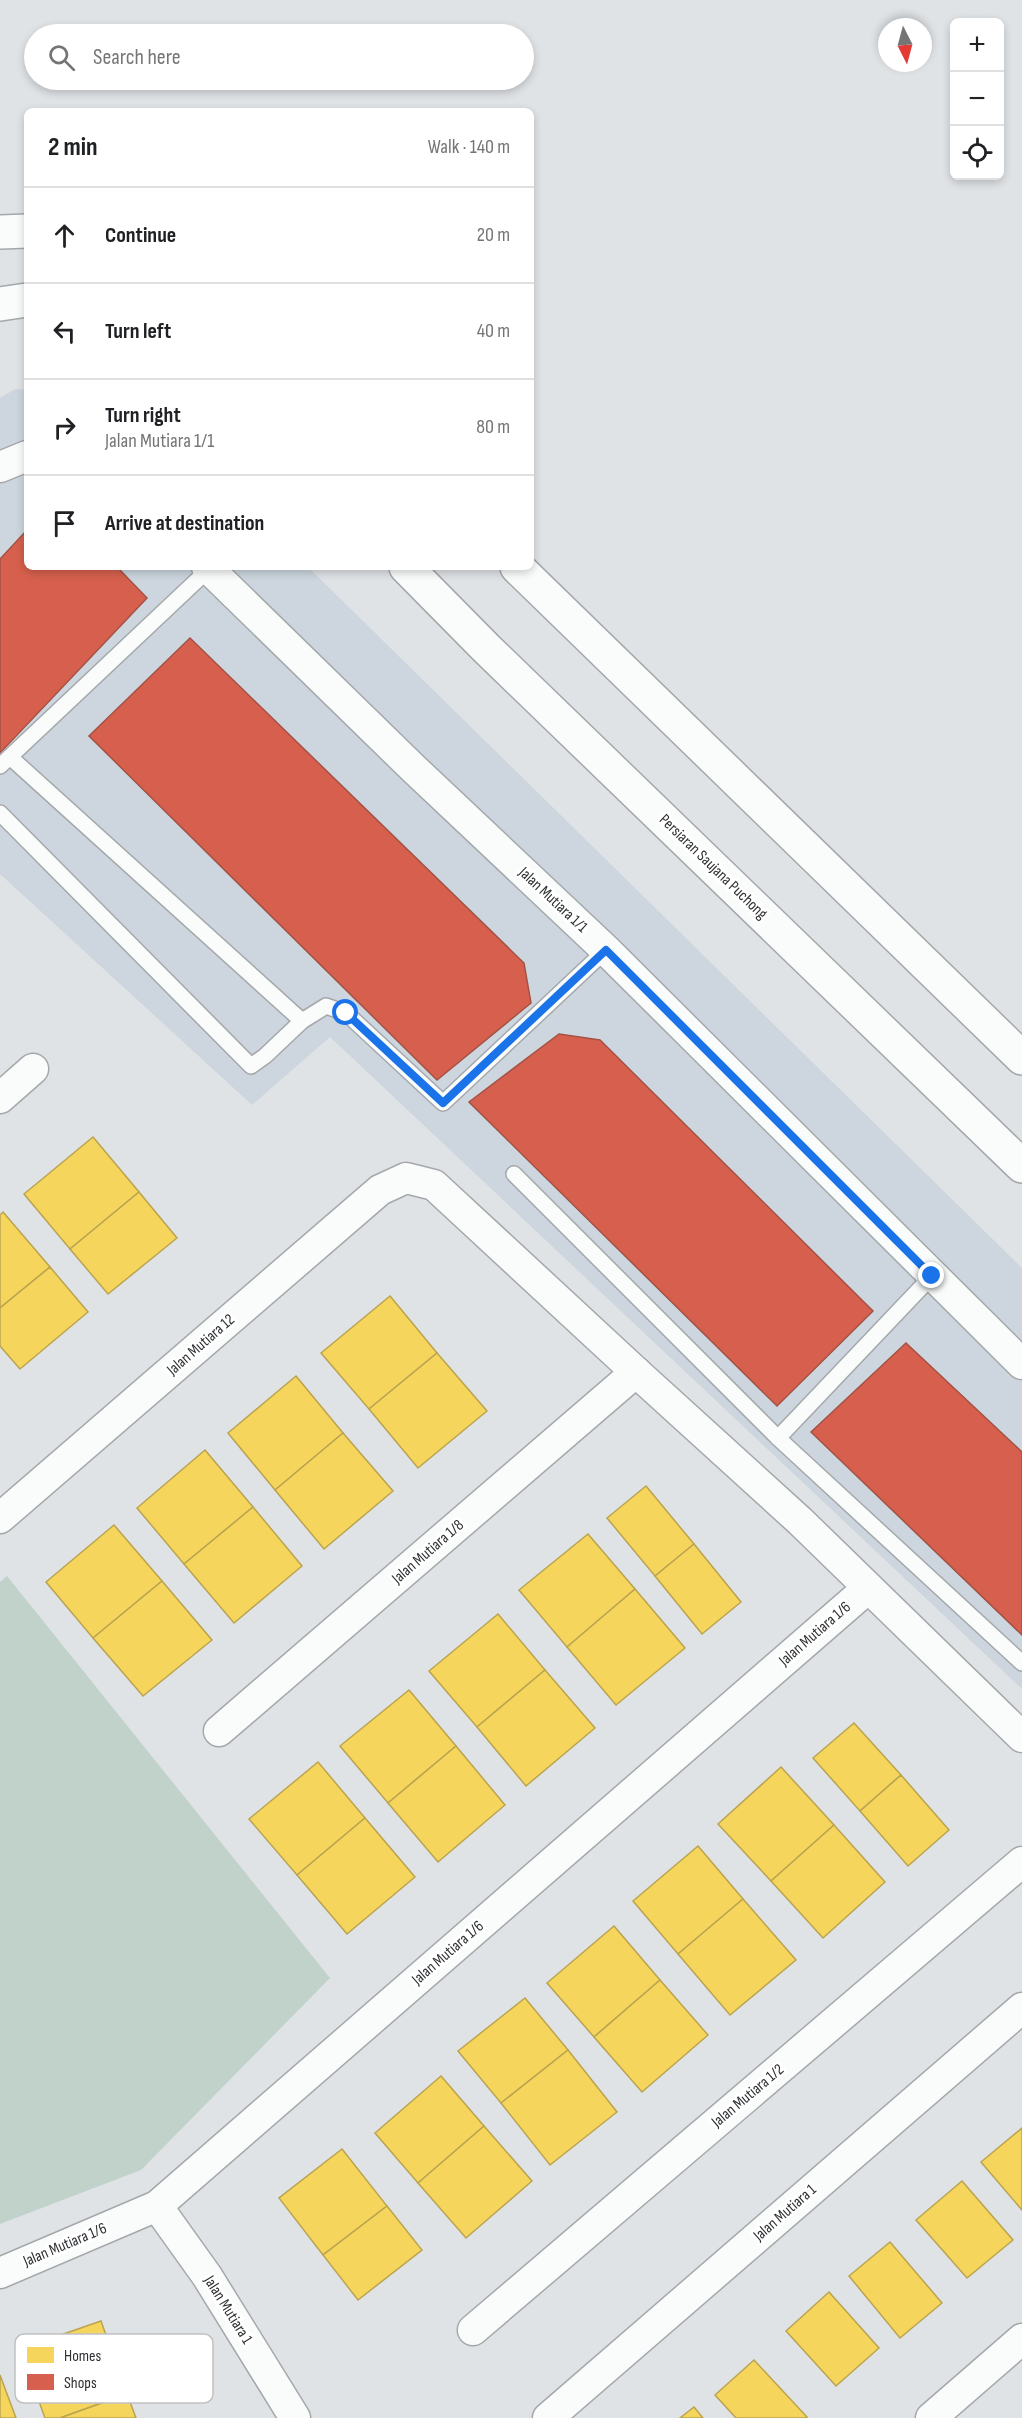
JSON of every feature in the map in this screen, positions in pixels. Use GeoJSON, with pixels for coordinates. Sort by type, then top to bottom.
{"type":"FeatureCollection","features":[{"type":"Feature","properties":{"kind":"street"},"geometry":{"type":"LineString","coordinates":[[0,232],[24,231]]}},
{"type":"Feature","properties":{"kind":"street"},"geometry":{"type":"LineString","coordinates":[[0,304],[24,300]]}},
{"type":"Feature","properties":{"kind":"street"},"geometry":{"type":"LineString","coordinates":[[0,467],[24,457]]}},
{"type":"Feature","properties":{"kind":"street","name":"Jalan Mutiara 1/1"},"geometry":{"type":"LineString","coordinates":[[210,570],[413,768],[606,950],[1022,1364]]}},
{"type":"Feature","properties":{"kind":"street","name":"Persiaran Saujana Puchong"},"geometry":{"type":"LineString","coordinates":[[409,570],[486,648],[1022,1166]]}},
{"type":"Feature","properties":{"kind":"street"},"geometry":{"type":"LineString","coordinates":[[520,570],[1022,1058]]}},
{"type":"Feature","properties":{"kind":"street"},"geometry":{"type":"LineString","coordinates":[[0,1098],[33,1069]]}},
{"type":"Feature","properties":{"kind":"street","name":"Jalan Mutiara 12"},"geometry":{"type":"LineString","coordinates":[[0,1518],[380,1190],[406,1178],[434,1185],[636,1372]]}},
{"type":"Feature","properties":{"kind":"street"},"geometry":{"type":"LineString","coordinates":[[636,1372],[800,1521],[1022,1737]]}},
{"type":"Feature","properties":{"kind":"street","name":"Jalan Mutiara 1/8"},"geometry":{"type":"LineString","coordinates":[[219,1731],[636,1372]]}},
{"type":"Feature","properties":{"kind":"street","name":"Jalan Mutiara 1/6"},"geometry":{"type":"LineString","coordinates":[[0,2273],[157,2206],[868,1588]]}},
{"type":"Feature","properties":{"kind":"street","name":"Jalan Mutiara 1/2"},"geometry":{"type":"LineString","coordinates":[[474,2330],[1022,1863]]}},
{"type":"Feature","properties":{"kind":"street","name":"Jalan Mutiara 1"},"geometry":{"type":"LineString","coordinates":[[549,2418],[1022,2008]]}},
{"type":"Feature","properties":{"kind":"street","name":"Jalan Mutiara 1"},"geometry":{"type":"LineString","coordinates":[[157,2206],[207,2276],[295,2418]]}},
{"type":"Feature","properties":{"kind":"street"},"geometry":{"type":"LineString","coordinates":[[946,2410],[1022,2340]]}},
{"type":"Feature","properties":{"kind":"lane"},"geometry":{"type":"LineString","coordinates":[[206,570],[5,761],[302,1020]]}},
{"type":"Feature","properties":{"kind":"lane"},"geometry":{"type":"LineString","coordinates":[[0,813],[251,1066],[302,1020],[326,1006],[346,1013],[443,1103],[606,950]]}},
{"type":"Feature","properties":{"kind":"lane"},"geometry":{"type":"LineString","coordinates":[[514,1174],[778,1437],[1022,1663]]}},
{"type":"Feature","properties":{"kind":"lane"},"geometry":{"type":"LineString","coordinates":[[778,1437],[932,1276]]}},
{"type":"Feature","properties":{"kind":"shaded area"},"geometry":{"type":"Polygon","coordinates":[[[15,389],[24,390],[24,570],[311,570],[1022,1268],[1022,1689],[330,1037],[252,1105],[0,874],[0,398],[15,389]]]}},
{"type":"Feature","properties":{"kind":"shaded area"},"geometry":{"type":"Polygon","coordinates":[[[7,1576],[330,1978],[141,2170],[0,2224],[0,1582],[7,1576]]]}},
{"type":"Feature","properties":{"kind":"building: Homes"},"geometry":{"type":"Polygon","coordinates":[[[93,1137],[139,1192],[70,1249],[24,1194],[93,1137]]]}},
{"type":"Feature","properties":{"kind":"building: Homes"},"geometry":{"type":"Polygon","coordinates":[[[139,1192],[177,1238],[108,1294],[70,1249],[139,1192]]]}},
{"type":"Feature","properties":{"kind":"building: Homes"},"geometry":{"type":"Polygon","coordinates":[[[3,1212],[50,1267],[0,1308],[0,1215],[3,1212]]]}},
{"type":"Feature","properties":{"kind":"building: Homes"},"geometry":{"type":"Polygon","coordinates":[[[50,1267],[88,1312],[20,1369],[0,1346],[0,1308],[50,1267]]]}},
{"type":"Feature","properties":{"kind":"building: Homes"},"geometry":{"type":"Polygon","coordinates":[[[390,1296],[437,1353],[369,1409],[321,1353],[390,1296]]]}},
{"type":"Feature","properties":{"kind":"building: Homes"},"geometry":{"type":"Polygon","coordinates":[[[437,1353],[487,1411],[418,1468],[369,1409],[437,1353]]]}},
{"type":"Feature","properties":{"kind":"building: Homes"},"geometry":{"type":"Polygon","coordinates":[[[296,1376],[343,1433],[275,1490],[228,1433],[296,1376]]]}},
{"type":"Feature","properties":{"kind":"building: Homes"},"geometry":{"type":"Polygon","coordinates":[[[343,1433],[393,1491],[324,1549],[275,1490],[343,1433]]]}},
{"type":"Feature","properties":{"kind":"building: Homes"},"geometry":{"type":"Polygon","coordinates":[[[205,1450],[253,1507],[184,1564],[137,1508],[205,1450]]]}},
{"type":"Feature","properties":{"kind":"building: Homes"},"geometry":{"type":"Polygon","coordinates":[[[646,1486],[694,1544],[655,1576],[607,1518],[646,1486]]]}},
{"type":"Feature","properties":{"kind":"building: Homes"},"geometry":{"type":"Polygon","coordinates":[[[253,1507],[302,1566],[234,1623],[184,1564],[253,1507]]]}},
{"type":"Feature","properties":{"kind":"building: Homes"},"geometry":{"type":"Polygon","coordinates":[[[114,1525],[162,1581],[93,1638],[46,1582],[114,1525]]]}},
{"type":"Feature","properties":{"kind":"building: Homes"},"geometry":{"type":"Polygon","coordinates":[[[588,1534],[635,1589],[567,1647],[519,1590],[588,1534]]]}},
{"type":"Feature","properties":{"kind":"building: Homes"},"geometry":{"type":"Polygon","coordinates":[[[694,1544],[741,1602],[702,1634],[655,1576],[694,1544]]]}},
{"type":"Feature","properties":{"kind":"building: Homes"},"geometry":{"type":"Polygon","coordinates":[[[162,1581],[212,1640],[143,1696],[93,1638],[162,1581]]]}},
{"type":"Feature","properties":{"kind":"building: Homes"},"geometry":{"type":"Polygon","coordinates":[[[635,1589],[685,1648],[616,1705],[567,1647],[635,1589]]]}},
{"type":"Feature","properties":{"kind":"building: Homes"},"geometry":{"type":"Polygon","coordinates":[[[498,1614],[545,1670],[477,1727],[429,1671],[498,1614]]]}},
{"type":"Feature","properties":{"kind":"building: Homes"},"geometry":{"type":"Polygon","coordinates":[[[545,1670],[595,1728],[526,1786],[477,1727],[545,1670]]]}},
{"type":"Feature","properties":{"kind":"building: Homes"},"geometry":{"type":"Polygon","coordinates":[[[409,1690],[456,1746],[388,1803],[340,1746],[409,1690]]]}},
{"type":"Feature","properties":{"kind":"building: Homes"},"geometry":{"type":"Polygon","coordinates":[[[854,1723],[901,1775],[860,1811],[813,1758],[854,1723]]]}},
{"type":"Feature","properties":{"kind":"building: Homes"},"geometry":{"type":"Polygon","coordinates":[[[456,1746],[505,1805],[438,1862],[388,1803],[456,1746]]]}},
{"type":"Feature","properties":{"kind":"building: Homes"},"geometry":{"type":"Polygon","coordinates":[[[318,1762],[365,1818],[297,1875],[249,1819],[318,1762]]]}},
{"type":"Feature","properties":{"kind":"building: Homes"},"geometry":{"type":"Polygon","coordinates":[[[781,1767],[834,1825],[771,1881],[718,1824],[781,1767]]]}},
{"type":"Feature","properties":{"kind":"building: Homes"},"geometry":{"type":"Polygon","coordinates":[[[901,1775],[949,1830],[908,1866],[860,1811],[901,1775]]]}},
{"type":"Feature","properties":{"kind":"building: Homes"},"geometry":{"type":"Polygon","coordinates":[[[365,1818],[415,1877],[347,1934],[297,1875],[365,1818]]]}},
{"type":"Feature","properties":{"kind":"building: Homes"},"geometry":{"type":"Polygon","coordinates":[[[834,1825],[885,1882],[823,1938],[771,1881],[834,1825]]]}},
{"type":"Feature","properties":{"kind":"building: Homes"},"geometry":{"type":"Polygon","coordinates":[[[698,1846],[743,1899],[678,1954],[633,1901],[698,1846]]]}},
{"type":"Feature","properties":{"kind":"building: Homes"},"geometry":{"type":"Polygon","coordinates":[[[743,1899],[796,1960],[730,2015],[678,1954],[743,1899]]]}},
{"type":"Feature","properties":{"kind":"building: Homes"},"geometry":{"type":"Polygon","coordinates":[[[614,1926],[660,1980],[594,2037],[547,1983],[614,1926]]]}},
{"type":"Feature","properties":{"kind":"building: Homes"},"geometry":{"type":"Polygon","coordinates":[[[660,1980],[708,2035],[642,2092],[594,2037],[660,1980]]]}},
{"type":"Feature","properties":{"kind":"building: Homes"},"geometry":{"type":"Polygon","coordinates":[[[525,1998],[568,2050],[501,2103],[458,2051],[525,1998]]]}},
{"type":"Feature","properties":{"kind":"building: Homes"},"geometry":{"type":"Polygon","coordinates":[[[568,2050],[617,2112],[550,2165],[501,2103],[568,2050]]]}},
{"type":"Feature","properties":{"kind":"building: Homes"},"geometry":{"type":"Polygon","coordinates":[[[441,2076],[484,2126],[418,2183],[375,2133],[441,2076]]]}},
{"type":"Feature","properties":{"kind":"building: Homes"},"geometry":{"type":"Polygon","coordinates":[[[484,2126],[532,2181],[466,2238],[418,2183],[484,2126]]]}},
{"type":"Feature","properties":{"kind":"building: Homes"},"geometry":{"type":"Polygon","coordinates":[[[1022,2128],[1022,2210],[981,2162],[1022,2128]]]}},
{"type":"Feature","properties":{"kind":"building: Homes"},"geometry":{"type":"Polygon","coordinates":[[[342,2149],[387,2206],[323,2255],[279,2198],[342,2149]]]}},
{"type":"Feature","properties":{"kind":"building: Homes"},"geometry":{"type":"Polygon","coordinates":[[[962,2181],[1013,2240],[967,2278],[916,2220],[962,2181]]]}},
{"type":"Feature","properties":{"kind":"building: Homes"},"geometry":{"type":"Polygon","coordinates":[[[387,2206],[422,2250],[358,2300],[323,2255],[387,2206]]]}},
{"type":"Feature","properties":{"kind":"building: Homes"},"geometry":{"type":"Polygon","coordinates":[[[890,2242],[942,2303],[900,2338],[849,2276],[890,2242]]]}},
{"type":"Feature","properties":{"kind":"building: Homes"},"geometry":{"type":"Polygon","coordinates":[[[829,2292],[879,2348],[836,2386],[786,2331],[829,2292]]]}},
{"type":"Feature","properties":{"kind":"building: Homes"},"geometry":{"type":"Polygon","coordinates":[[[101,2321],[106,2334],[63,2334],[101,2321]]]}},
{"type":"Feature","properties":{"kind":"building: Homes"},"geometry":{"type":"Polygon","coordinates":[[[754,2360],[807,2417],[736,2418],[715,2395],[754,2360]]]}},
{"type":"Feature","properties":{"kind":"building: Homes"},"geometry":{"type":"Polygon","coordinates":[[[0,2375],[16,2418],[0,2418],[0,2375]]]}},
{"type":"Feature","properties":{"kind":"building: Homes"},"geometry":{"type":"Polygon","coordinates":[[[40,2403],[102,2403],[60,2418],[45,2418],[40,2403]]]}},
{"type":"Feature","properties":{"kind":"building: Homes"},"geometry":{"type":"Polygon","coordinates":[[[102,2403],[130,2403],[136,2418],[60,2418],[102,2403]]]}},
{"type":"Feature","properties":{"kind":"building: Homes"},"geometry":{"type":"Polygon","coordinates":[[[694,2407],[703,2418],[680,2418],[694,2407]]]}},
{"type":"Feature","properties":{"kind":"building: Shops"},"geometry":{"type":"Polygon","coordinates":[[[24,533],[24,570],[120,570],[147,598],[0,753],[0,559],[24,533]]]}},
{"type":"Feature","properties":{"kind":"building: Shops"},"geometry":{"type":"Polygon","coordinates":[[[190,638],[524,963],[531,1003],[437,1080],[89,736],[190,638]]]}},
{"type":"Feature","properties":{"kind":"building: Shops"},"geometry":{"type":"Polygon","coordinates":[[[559,1034],[600,1040],[873,1311],[777,1406],[469,1102],[559,1034]]]}},
{"type":"Feature","properties":{"kind":"building: Shops"},"geometry":{"type":"Polygon","coordinates":[[[906,1343],[1022,1452],[1022,1635],[811,1432],[906,1343]]]}},
{"type":"Feature","properties":{"kind":"route"},"geometry":{"type":"LineString","coordinates":[[346,1013],[443,1103],[606,950],[932,1276]]}}]}
